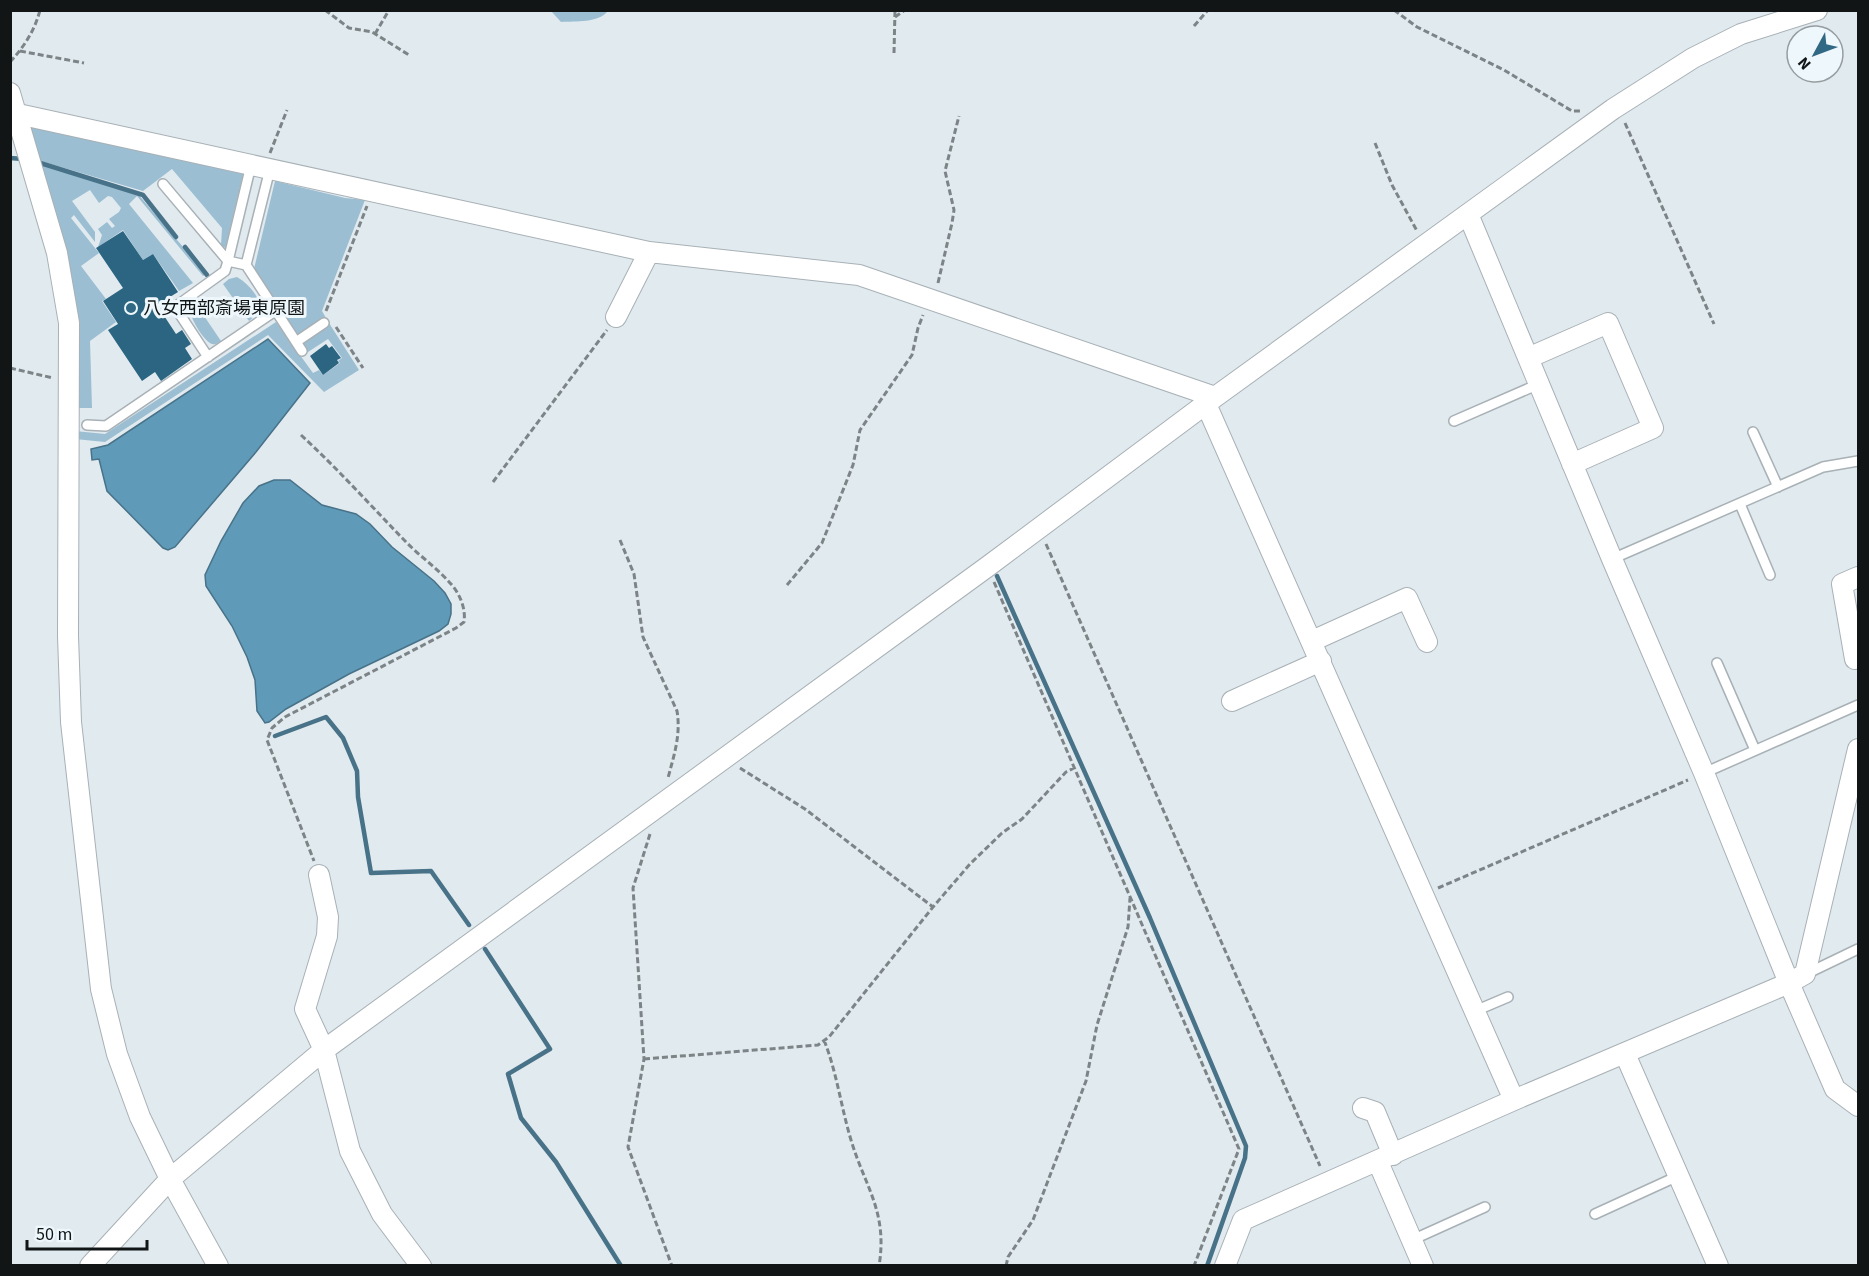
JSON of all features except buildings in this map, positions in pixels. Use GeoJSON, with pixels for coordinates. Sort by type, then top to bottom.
{"type":"FeatureCollection","features":[{"type":"Feature","properties":{"kind":"street"},"geometry":{"type":"LineString","coordinates":[[90,1266],[170,1179],[324,1050],[987,567],[1210,400],[1618,106],[1693,58],[1741,34],[1818,10]]}},
{"type":"Feature","properties":{"kind":"street"},"geometry":{"type":"LineString","coordinates":[[10,93],[57,253],[69,323],[68,636],[71,722],[99,977],[117,1054],[140,1117],[170,1179],[218,1266]]}},
{"type":"Feature","properties":{"kind":"street"},"geometry":{"type":"LineString","coordinates":[[18,114],[649,252],[860,275],[1210,400],[1422,895],[1514,1100]]}},
{"type":"Feature","properties":{"kind":"street"},"geometry":{"type":"LineString","coordinates":[[1468,214],[1704,773],[1797,979],[1835,1089],[1858,1106]]}},
{"type":"Feature","properties":{"kind":"street"},"geometry":{"type":"LineString","coordinates":[[616,317],[649,252]]}},
{"type":"Feature","properties":{"kind":"street"},"geometry":{"type":"LineString","coordinates":[[1528,358],[1608,323],[1653,428],[1572,464]]}},
{"type":"Feature","properties":{"kind":"street"},"geometry":{"type":"LineString","coordinates":[[1855,659],[1842,584],[1858,577]]}},
{"type":"Feature","properties":{"kind":"street"},"geometry":{"type":"LineString","coordinates":[[1312,641],[1407,598],[1427,642]]}},
{"type":"Feature","properties":{"kind":"street"},"geometry":{"type":"LineString","coordinates":[[1232,700],[1321,661]]}},
{"type":"Feature","properties":{"kind":"street"},"geometry":{"type":"LineString","coordinates":[[1797,979],[1858,749]]}},
{"type":"Feature","properties":{"kind":"street"},"geometry":{"type":"LineString","coordinates":[[319,875],[328,917],[327,936],[305,1009],[324,1050],[351,1151],[382,1214],[421,1266]]}},
{"type":"Feature","properties":{"kind":"street"},"geometry":{"type":"LineString","coordinates":[[1225,1266],[1243,1220],[1514,1100],[1797,979]]}},
{"type":"Feature","properties":{"kind":"street"},"geometry":{"type":"LineString","coordinates":[[1624,1054],[1718,1266]]}},
{"type":"Feature","properties":{"kind":"street"},"geometry":{"type":"LineString","coordinates":[[1363,1108],[1375,1112],[1386,1158],[1412,1240],[1423,1266]]}},
{"type":"Feature","properties":{"kind":"lane"},"geometry":{"type":"LineString","coordinates":[[208,357],[175,307],[225,271],[262,167]]}},
{"type":"Feature","properties":{"kind":"lane"},"geometry":{"type":"LineString","coordinates":[[262,167],[246,265],[302,351]]}},
{"type":"Feature","properties":{"kind":"lane"},"geometry":{"type":"LineString","coordinates":[[163,184],[228,261],[246,265]]}},
{"type":"Feature","properties":{"kind":"lane"},"geometry":{"type":"LineString","coordinates":[[87,425],[106,426],[275,311]]}},
{"type":"Feature","properties":{"kind":"lane"},"geometry":{"type":"LineString","coordinates":[[296,342],[324,323]]}},
{"type":"Feature","properties":{"kind":"lane"},"geometry":{"type":"LineString","coordinates":[[1454,421],[1539,384]]}},
{"type":"Feature","properties":{"kind":"lane"},"geometry":{"type":"LineString","coordinates":[[1753,432],[1778,488]]}},
{"type":"Feature","properties":{"kind":"lane"},"geometry":{"type":"LineString","coordinates":[[1612,559],[1823,467],[1858,461]]}},
{"type":"Feature","properties":{"kind":"lane"},"geometry":{"type":"LineString","coordinates":[[1740,504],[1770,575]]}},
{"type":"Feature","properties":{"kind":"lane"},"geometry":{"type":"LineString","coordinates":[[1717,663],[1755,750]]}},
{"type":"Feature","properties":{"kind":"lane"},"geometry":{"type":"LineString","coordinates":[[1704,773],[1858,705]]}},
{"type":"Feature","properties":{"kind":"lane"},"geometry":{"type":"LineString","coordinates":[[1797,979],[1858,950]]}},
{"type":"Feature","properties":{"kind":"lane"},"geometry":{"type":"LineString","coordinates":[[1474,1011],[1508,997]]}},
{"type":"Feature","properties":{"kind":"lane"},"geometry":{"type":"LineString","coordinates":[[1595,1214],[1678,1176]]}},
{"type":"Feature","properties":{"kind":"lane"},"geometry":{"type":"LineString","coordinates":[[1412,1240],[1485,1207]]}},
{"type":"Feature","properties":{"kind":"path"},"geometry":{"type":"LineString","coordinates":[[10,62],[20,51],[37,23],[40,10]]}},
{"type":"Feature","properties":{"kind":"path"},"geometry":{"type":"LineString","coordinates":[[325,10],[349,28],[375,34],[410,55]]}},
{"type":"Feature","properties":{"kind":"path"},"geometry":{"type":"LineString","coordinates":[[375,34],[389,10]]}},
{"type":"Feature","properties":{"kind":"path"},"geometry":{"type":"LineString","coordinates":[[894,53],[895,10]]}},
{"type":"Feature","properties":{"kind":"path"},"geometry":{"type":"LineString","coordinates":[[895,17],[905,10]]}},
{"type":"Feature","properties":{"kind":"path"},"geometry":{"type":"LineString","coordinates":[[1194,26],[1208,10]]}},
{"type":"Feature","properties":{"kind":"path"},"geometry":{"type":"LineString","coordinates":[[1394,10],[1417,27],[1504,70],[1572,111],[1582,111]]}},
{"type":"Feature","properties":{"kind":"path"},"geometry":{"type":"LineString","coordinates":[[20,51],[84,63]]}},
{"type":"Feature","properties":{"kind":"path"},"geometry":{"type":"LineString","coordinates":[[1618,106],[1714,324]]}},
{"type":"Feature","properties":{"kind":"path"},"geometry":{"type":"LineString","coordinates":[[262,167],[287,110]]}},
{"type":"Feature","properties":{"kind":"path"},"geometry":{"type":"LineString","coordinates":[[787,585],[822,543],[853,465],[860,430],[912,355],[918,328],[932,301],[954,210],[945,171],[959,116]]}},
{"type":"Feature","properties":{"kind":"path"},"geometry":{"type":"LineString","coordinates":[[1375,143],[1408,218],[1426,244]]}},
{"type":"Feature","properties":{"kind":"path"},"geometry":{"type":"LineString","coordinates":[[363,368],[325,310],[373,192]]}},
{"type":"Feature","properties":{"kind":"path"},"geometry":{"type":"LineString","coordinates":[[493,482],[616,317]]}},
{"type":"Feature","properties":{"kind":"path"},"geometry":{"type":"LineString","coordinates":[[10,368],[68,381]]}},
{"type":"Feature","properties":{"kind":"path"},"geometry":{"type":"LineString","coordinates":[[301,435],[422,558],[452,585],[465,613],[464,622],[456,628],[285,717],[272,728],[267,740],[319,875]]}},
{"type":"Feature","properties":{"kind":"path"},"geometry":{"type":"LineString","coordinates":[[1039,528],[1327,1184]]}},
{"type":"Feature","properties":{"kind":"path"},"geometry":{"type":"LineString","coordinates":[[620,540],[634,574],[643,637],[677,711],[679,724],[678,741],[661,803],[633,888],[644,1059],[628,1147],[672,1266]]}},
{"type":"Feature","properties":{"kind":"path"},"geometry":{"type":"LineString","coordinates":[[987,567],[1239,1149],[1194,1266]]}},
{"type":"Feature","properties":{"kind":"path"},"geometry":{"type":"LineString","coordinates":[[726,756],[740,768],[805,809],[933,907]]}},
{"type":"Feature","properties":{"kind":"path"},"geometry":{"type":"LineString","coordinates":[[644,1059],[818,1045],[824,1041],[933,907],[987,846],[1022,819],[1066,772],[1074,768]]}},
{"type":"Feature","properties":{"kind":"path"},"geometry":{"type":"LineString","coordinates":[[1422,895],[1704,773]]}},
{"type":"Feature","properties":{"kind":"path"},"geometry":{"type":"LineString","coordinates":[[1006,1266],[1008,1257],[1033,1220],[1086,1081],[1097,1025],[1128,927],[1130,897]]}},
{"type":"Feature","properties":{"kind":"path"},"geometry":{"type":"LineString","coordinates":[[824,1041],[831,1058],[852,1141],[875,1199],[880,1224],[879,1266]]}},
{"type":"Feature","properties":{"kind":"shaded area"},"geometry":{"type":"Polygon","coordinates":[[[551,11],[608,11],[599,18],[561,22],[551,11]]]}},
{"type":"Feature","properties":{"kind":"shaded area"},"geometry":{"type":"Polygon","coordinates":[[[33,126],[243,174],[226,246],[224,248],[221,245],[222,228],[172,169],[143,191],[37,160],[28,131],[33,126]]]}},
{"type":"Feature","properties":{"kind":"shaded area"},"geometry":{"type":"Polygon","coordinates":[[[38,164],[138,194],[206,274],[203,276],[137,196],[129,204],[193,283],[179,291],[153,254],[143,260],[123,230],[98,247],[102,235],[98,229],[107,222],[112,228],[115,226],[109,219],[121,208],[112,197],[108,196],[99,203],[90,190],[72,201],[95,232],[95,242],[74,215],[71,218],[99,253],[81,266],[106,299],[102,301],[116,322],[90,341],[92,408],[75,408],[38,164]]]}},
{"type":"Feature","properties":{"kind":"shaded area"},"geometry":{"type":"Polygon","coordinates":[[[275,181],[345,198],[365,200],[322,311],[326,318],[299,337],[254,269],[275,181]]]}},
{"type":"Feature","properties":{"kind":"shaded area"},"geometry":{"type":"Polygon","coordinates":[[[237,277],[246,283],[259,301],[261,311],[249,321],[223,284],[237,277]]]}},
{"type":"Feature","properties":{"kind":"shaded area"},"geometry":{"type":"Polygon","coordinates":[[[194,301],[221,341],[218,343],[208,342],[196,326],[189,308],[189,304],[194,301]]]}},
{"type":"Feature","properties":{"kind":"shaded area"},"geometry":{"type":"Polygon","coordinates":[[[276,322],[313,373],[319,370],[323,375],[340,363],[338,361],[342,358],[328,339],[308,352],[301,342],[329,323],[359,370],[324,392],[268,335],[105,442],[75,439],[75,431],[105,434],[276,322]]]}},
{"type":"Feature","properties":{"kind":"shaded area"},"geometry":{"type":"Polygon","coordinates":[[[268,339],[310,383],[256,452],[175,547],[168,550],[163,548],[107,491],[99,459],[92,460],[91,449],[108,445],[268,339]]]}},
{"type":"Feature","properties":{"kind":"shaded area"},"geometry":{"type":"Polygon","coordinates":[[[274,480],[290,480],[322,505],[356,514],[370,524],[392,547],[434,581],[445,593],[451,604],[451,614],[448,624],[439,631],[349,674],[265,723],[257,711],[255,680],[247,657],[232,626],[206,586],[205,575],[243,503],[259,486],[274,480]]]}},
{"type":"Feature","properties":{"kind":"waterway"},"geometry":{"type":"LineString","coordinates":[[10,158],[23,159]]}},
{"type":"Feature","properties":{"kind":"waterway"},"geometry":{"type":"LineString","coordinates":[[37,162],[143,195],[176,237]]}},
{"type":"Feature","properties":{"kind":"waterway"},"geometry":{"type":"LineString","coordinates":[[185,247],[207,275]]}},
{"type":"Feature","properties":{"kind":"waterway"},"geometry":{"type":"LineString","coordinates":[[997,576],[1150,918],[1246,1146],[1245,1158],[1207,1266]]}},
{"type":"Feature","properties":{"kind":"waterway"},"geometry":{"type":"LineString","coordinates":[[275,736],[326,717],[343,738],[357,771],[358,797],[371,873],[431,871],[469,925]]}},
{"type":"Feature","properties":{"kind":"waterway"},"geometry":{"type":"LineString","coordinates":[[485,949],[550,1049],[508,1074],[521,1118],[556,1162],[621,1266]]}},
{"type":"Feature","properties":{"kind":"place","name":"八女西部斎場東原園"},"geometry":{"type":"Point","coordinates":[131,308]}}]}
